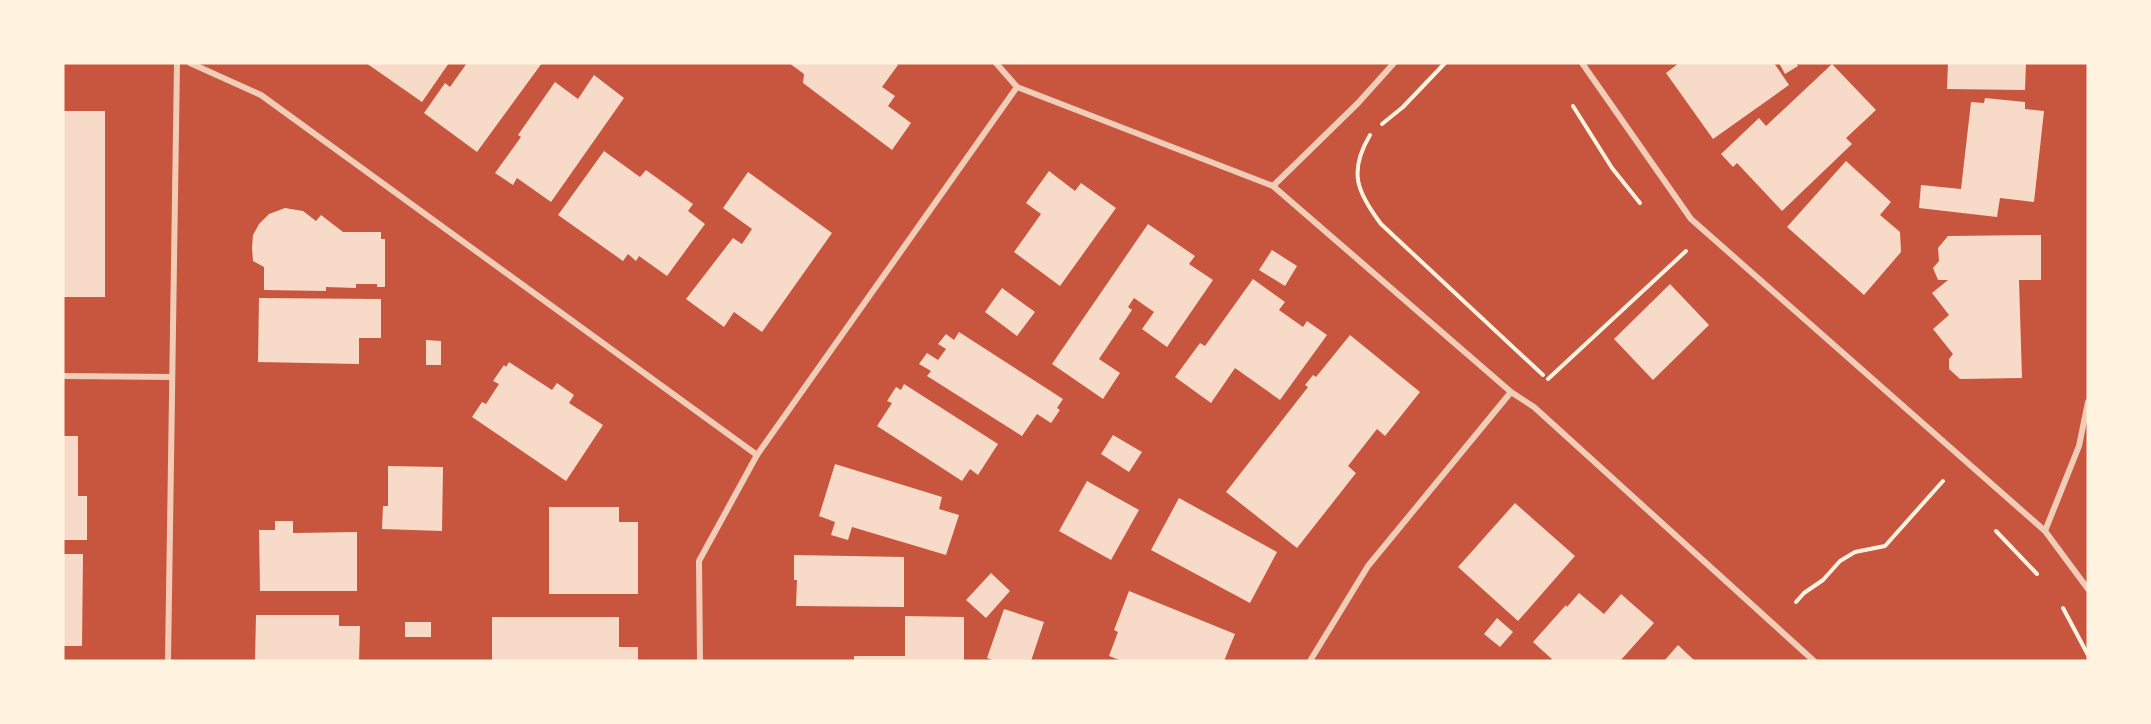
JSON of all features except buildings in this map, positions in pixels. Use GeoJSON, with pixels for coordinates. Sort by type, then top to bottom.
{"type":"FeatureCollection","features":[{"type":"Feature","properties":{"kind":"street"},"geometry":{"type":"LineString","coordinates":[[168,661],[177,63]]}},
{"type":"Feature","properties":{"kind":"street"},"geometry":{"type":"LineString","coordinates":[[190,63],[261,95],[758,455]]}},
{"type":"Feature","properties":{"kind":"street"},"geometry":{"type":"LineString","coordinates":[[996,63],[1017,87],[1273,186],[1511,392],[1534,407],[1814,661]]}},
{"type":"Feature","properties":{"kind":"street"},"geometry":{"type":"LineString","coordinates":[[1273,186],[1358,103],[1394,63]]}},
{"type":"Feature","properties":{"kind":"street"},"geometry":{"type":"LineString","coordinates":[[1582,63],[1691,219],[2045,531],[2088,590]]}},
{"type":"Feature","properties":{"kind":"street"},"geometry":{"type":"LineString","coordinates":[[700,661],[699,561],[758,455],[1017,87]]}},
{"type":"Feature","properties":{"kind":"street"},"geometry":{"type":"LineString","coordinates":[[63,376],[172,377]]}},
{"type":"Feature","properties":{"kind":"street"},"geometry":{"type":"LineString","coordinates":[[1310,661],[1368,566],[1511,392]]}},
{"type":"Feature","properties":{"kind":"street"},"geometry":{"type":"LineString","coordinates":[[2045,531],[2079,446],[2088,402]]}},
{"type":"Feature","properties":{"kind":"path"},"geometry":{"type":"LineString","coordinates":[[1445,63],[1403,107],[1369,136],[1360,156],[1357,180],[1365,202],[1381,224],[1548,379],[1686,250]]}},
{"type":"Feature","properties":{"kind":"path"},"geometry":{"type":"LineString","coordinates":[[1796,602],[1840,561],[1855,552],[1885,546],[1943,481]]}},
{"type":"Feature","properties":{"kind":"path"},"geometry":{"type":"LineString","coordinates":[[1789,596],[1801,608]]}}]}
